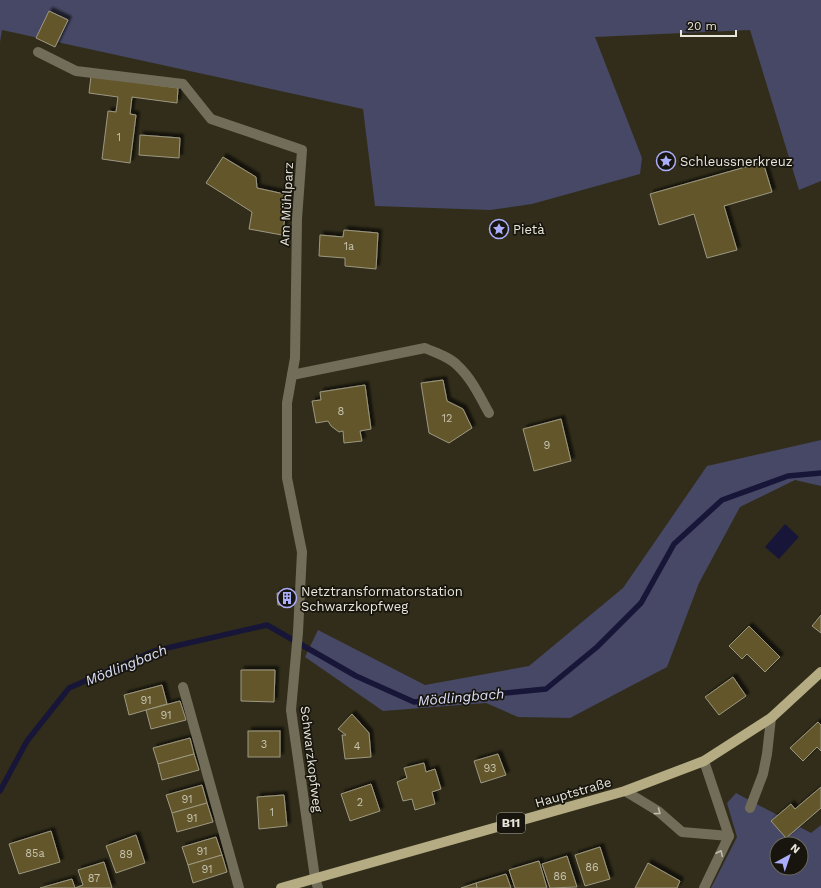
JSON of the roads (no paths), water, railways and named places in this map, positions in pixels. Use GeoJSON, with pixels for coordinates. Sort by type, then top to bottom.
{"type":"FeatureCollection","features":[{"type":"Feature","properties":{"kind":"main road","name":"Hauptstraße"},"geometry":{"type":"LineString","coordinates":[[281,888],[625,791],[704,761],[771,718],[821,672]]}},
{"type":"Feature","properties":{"kind":"street","name":"Am Mühlparz"},"geometry":{"type":"LineString","coordinates":[[38,52],[76,71],[183,84],[211,119],[302,150],[297,219],[295,358]]}},
{"type":"Feature","properties":{"kind":"street"},"geometry":{"type":"LineString","coordinates":[[292,376],[425,348],[457,365],[472,382],[489,413]]}},
{"type":"Feature","properties":{"kind":"street","name":"Schwarzkopfweg"},"geometry":{"type":"LineString","coordinates":[[295,358],[287,404],[287,478],[302,552],[298,632],[291,710],[315,878],[318,888]]}},
{"type":"Feature","properties":{"kind":"street"},"geometry":{"type":"LineString","coordinates":[[183,687],[239,888]]}},
{"type":"Feature","properties":{"kind":"street"},"geometry":{"type":"LineString","coordinates":[[750,808],[763,774],[771,718]]}},
{"type":"Feature","properties":{"kind":"street"},"geometry":{"type":"LineString","coordinates":[[704,761],[729,836],[704,888]]}},
{"type":"Feature","properties":{"kind":"street"},"geometry":{"type":"LineString","coordinates":[[625,791],[658,811],[682,832],[729,836]]}},
{"type":"Feature","properties":{"kind":"waterway","name":"Mödlingbach"},"geometry":{"type":"LineString","coordinates":[[0,791],[27,741],[69,688],[154,651],[267,625],[356,676],[414,702],[546,689],[597,647],[641,603],[674,544],[722,500],[788,476],[821,473]]}},
{"type":"Feature","properties":{"kind":"place","name":"Schleussnerkreuz"},"geometry":{"type":"Point","coordinates":[666,161]}},
{"type":"Feature","properties":{"kind":"place","name":"Pietà"},"geometry":{"type":"Point","coordinates":[499,229]}},
{"type":"Feature","properties":{"kind":"place","name":"Netztransformatorstation Schwarzkopfweg"},"geometry":{"type":"Point","coordinates":[287,598]}}]}
